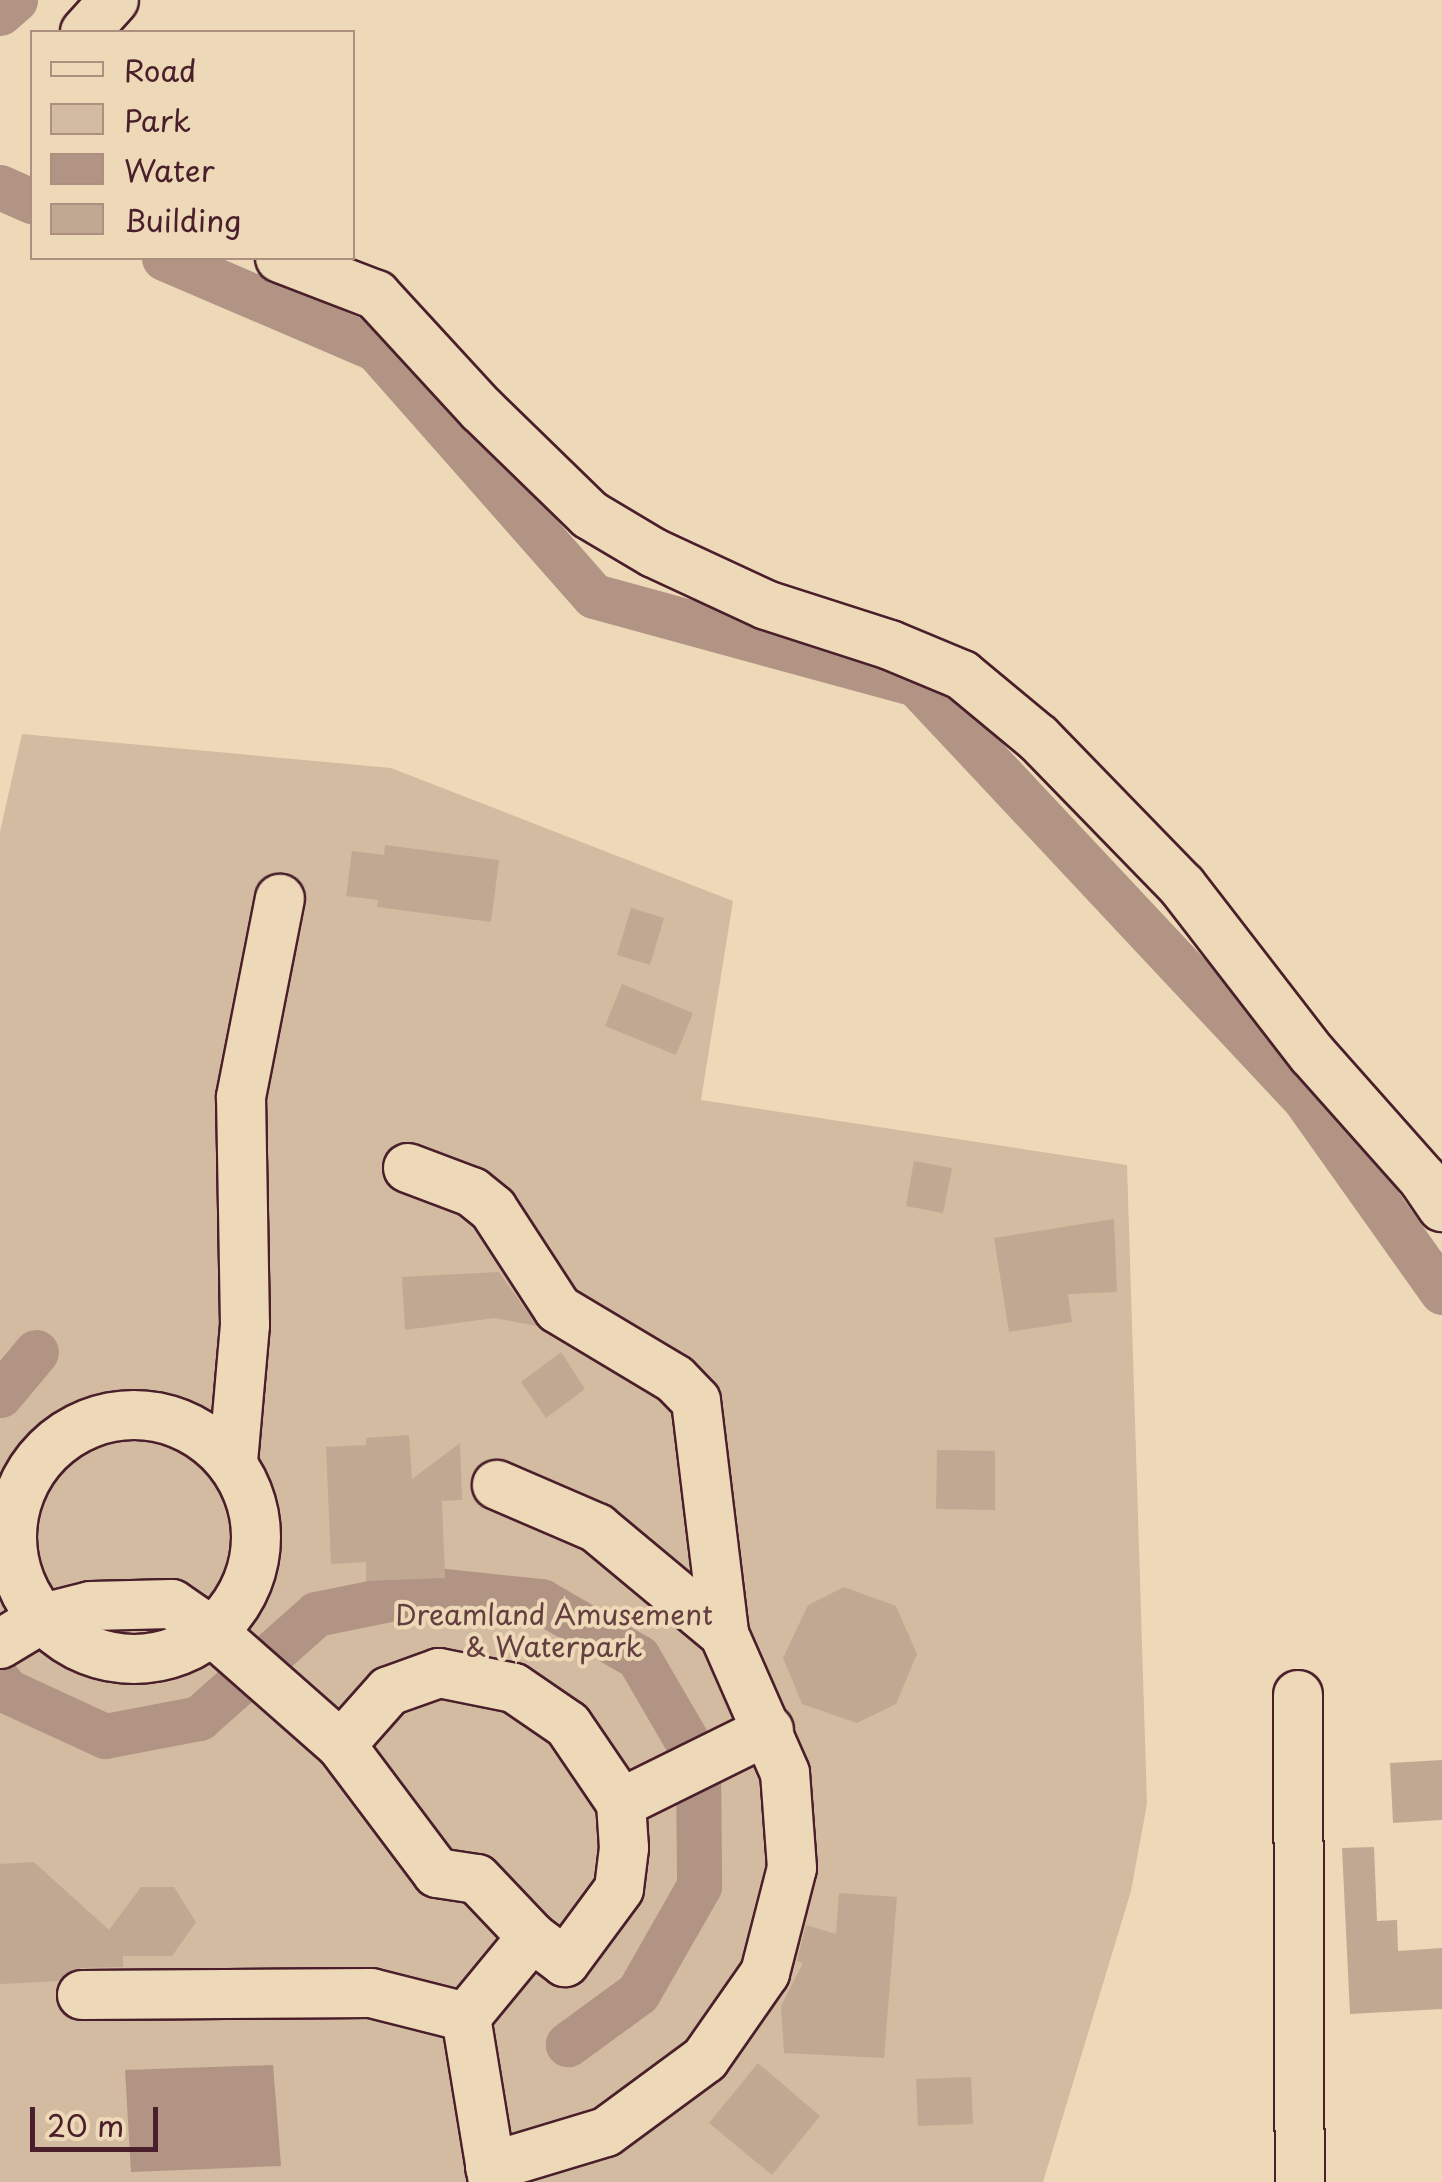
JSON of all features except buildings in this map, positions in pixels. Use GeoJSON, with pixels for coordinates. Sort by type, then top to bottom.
{"type":"FeatureCollection","features":[{"type":"Feature","properties":{"kind":"street"},"geometry":{"type":"LineString","coordinates":[[86,30],[114,0]]}},
{"type":"Feature","properties":{"kind":"street"},"geometry":{"type":"LineString","coordinates":[[285,260],[376,295],[590,515],[654,553],[766,605],[890,644],[962,674],[1038,738],[1182,886],[1312,1054],[1423,1179],[1442,1207]]}},
{"type":"Feature","properties":{"kind":"street"},"geometry":{"type":"LineString","coordinates":[[233,1462],[245,1325],[241,1097],[280,898]]}},
{"type":"Feature","properties":{"kind":"street"},"geometry":{"type":"LineString","coordinates":[[408,1168],[472,1192],[493,1209],[558,1309],[675,1379],[696,1401],[724,1634],[763,1733],[786,1772],[792,1868],[765,1973],[705,2059],[606,2132],[491,2174],[466,2017],[532,1937]]}},
{"type":"Feature","properties":{"kind":"street"},"geometry":{"type":"LineString","coordinates":[[224,1643],[255,1545],[254,1517],[233,1462],[209,1439],[168,1417],[132,1411],[97,1420],[62,1440],[20,1490],[11,1525],[12,1566],[22,1631],[91,1606],[172,1604],[224,1643],[334,1739],[437,1873],[477,1879],[532,1937],[565,1962],[619,1889],[634,1797]]}},
{"type":"Feature","properties":{"kind":"street"},"geometry":{"type":"LineString","coordinates":[[497,1485],[597,1528],[724,1634]]}},
{"type":"Feature","properties":{"kind":"street"},"geometry":{"type":"LineString","coordinates":[[334,1739],[389,1691],[439,1674],[514,1688],[568,1725],[634,1797]]}},
{"type":"Feature","properties":{"kind":"street"},"geometry":{"type":"LineString","coordinates":[[1298,1695],[1300,2182]]}},
{"type":"Feature","properties":{"kind":"street"},"geometry":{"type":"LineString","coordinates":[[634,1797],[763,1733]]}},
{"type":"Feature","properties":{"kind":"street"},"geometry":{"type":"LineString","coordinates":[[82,1995],[371,1993],[466,2017]]}},
{"type":"Feature","properties":{"kind":"green space","name":"Dreamland Amusement & Waterpark"},"geometry":{"type":"Polygon","coordinates":[[[22,734],[391,768],[733,901],[701,1100],[1127,1165],[1147,1804],[1131,1891],[1043,2182],[0,2182],[0,832],[22,734]]]}},
{"type":"Feature","properties":{"kind":"water"},"geometry":{"type":"Polygon","coordinates":[[[273,2065],[281,2166],[131,2172],[125,2070],[273,2065]]]}},
{"type":"Feature","properties":{"kind":"waterway"},"geometry":{"type":"LineString","coordinates":[[0,13],[15,0]]}},
{"type":"Feature","properties":{"kind":"waterway"},"geometry":{"type":"LineString","coordinates":[[0,187],[30,200]]}},
{"type":"Feature","properties":{"kind":"waterway"},"geometry":{"type":"LineString","coordinates":[[169,260],[376,349],[594,596],[916,684],[1304,1098],[1442,1292]]}},
{"type":"Feature","properties":{"kind":"waterway"},"geometry":{"type":"LineString","coordinates":[[0,1395],[36,1352]]}},
{"type":"Feature","properties":{"kind":"waterway"},"geometry":{"type":"LineString","coordinates":[[0,1682],[7,1691],[105,1736],[199,1718],[316,1614],[434,1590],[541,1601],[638,1657],[698,1760],[699,1886],[638,1993],[568,2044]]}}]}
